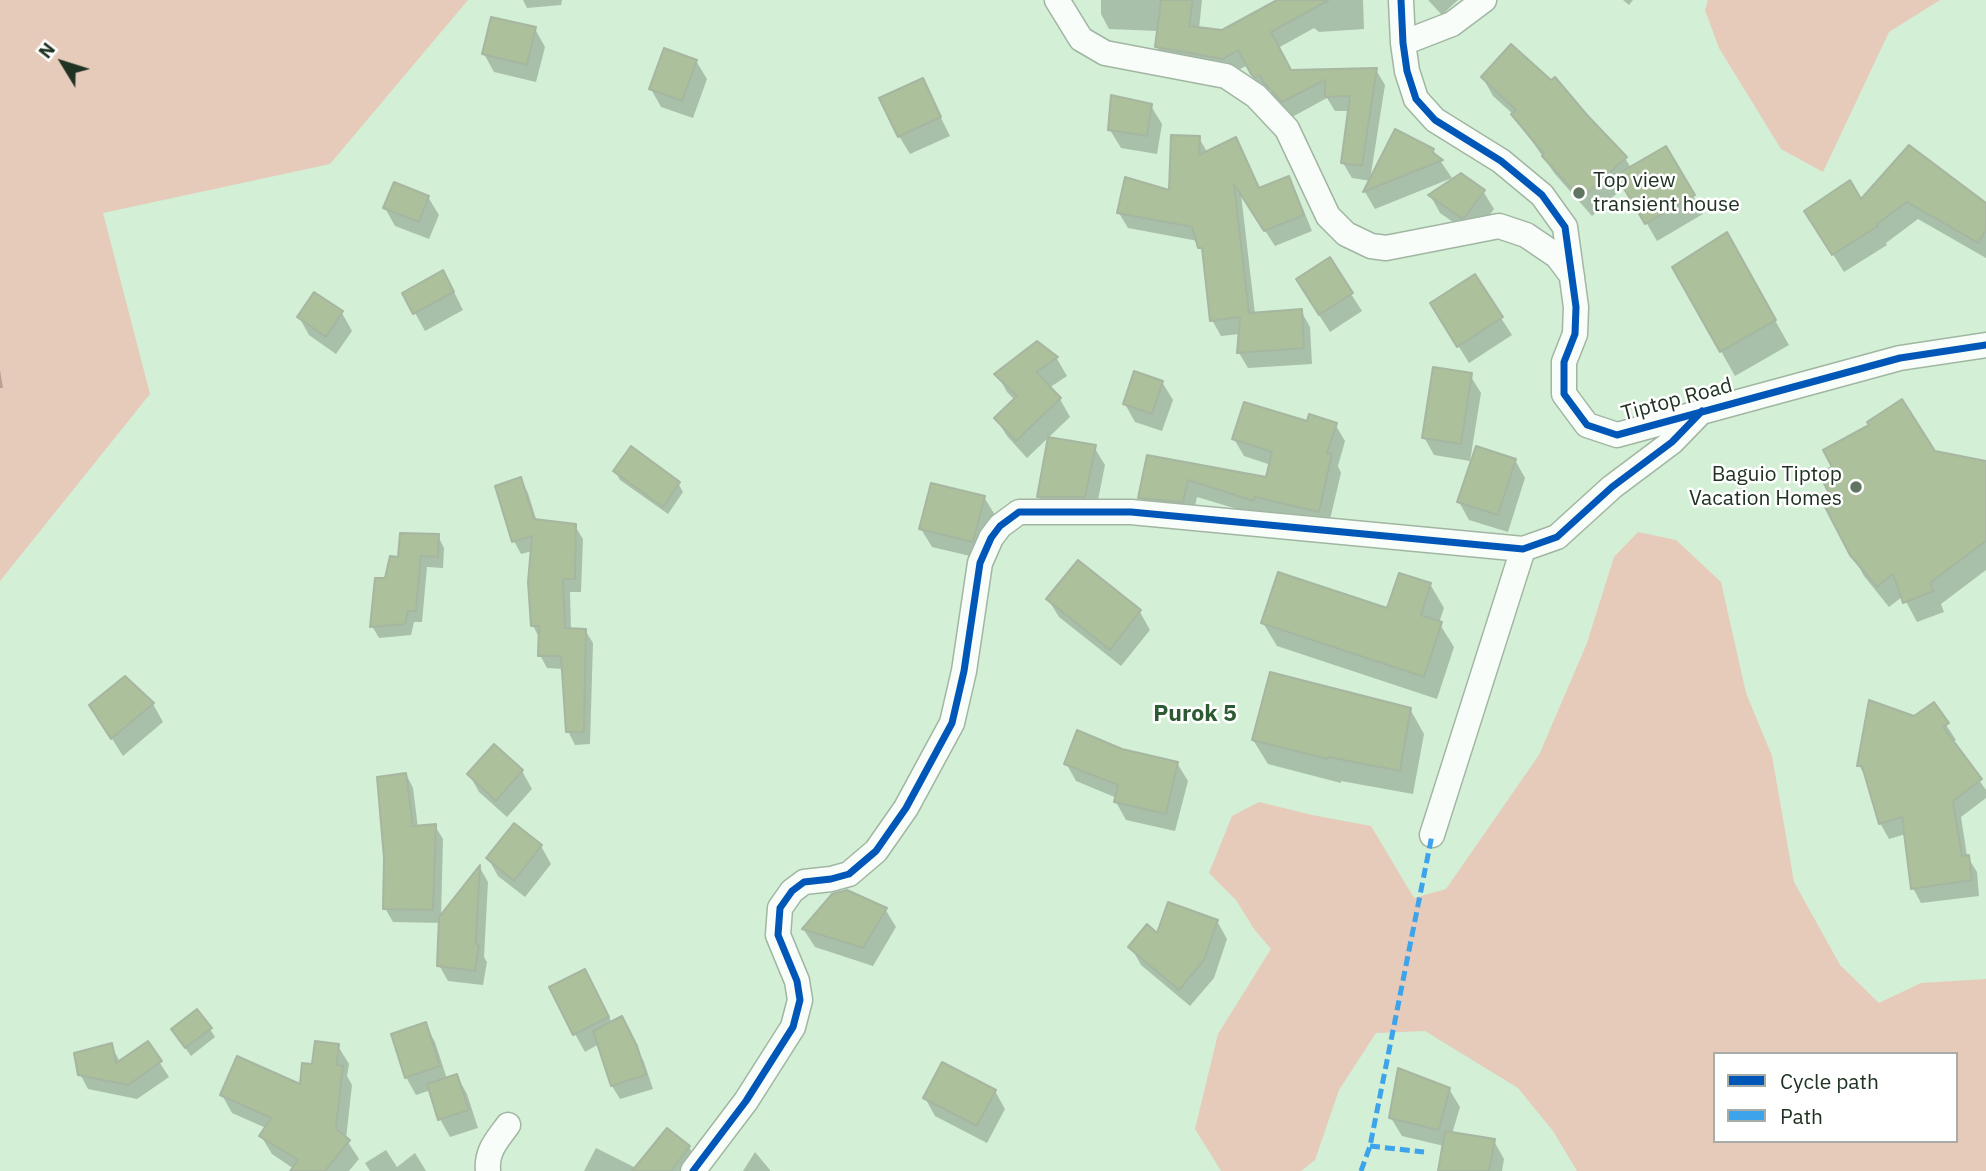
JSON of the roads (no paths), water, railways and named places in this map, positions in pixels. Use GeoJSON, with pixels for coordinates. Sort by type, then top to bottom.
{"type":"FeatureCollection","features":[{"type":"Feature","properties":{"kind":"street"},"geometry":{"type":"LineString","coordinates":[[1057,0],[1081,39],[1105,52],[1226,76],[1256,96],[1287,130],[1328,216],[1346,234],[1371,246],[1387,248],[1499,226],[1526,234],[1557,256],[1573,276]]}},
{"type":"Feature","properties":{"kind":"street","name":"Tiptop Road"},"geometry":{"type":"LineString","coordinates":[[1401,0],[1407,71],[1416,99],[1435,120],[1502,162],[1542,195],[1565,227],[1576,307],[1575,334],[1564,362],[1564,394],[1587,425],[1617,435],[1900,358],[1986,345]]}},
{"type":"Feature","properties":{"kind":"street"},"geometry":{"type":"LineString","coordinates":[[1403,43],[1452,24],[1484,0]]}},
{"type":"Feature","properties":{"kind":"street"},"geometry":{"type":"LineString","coordinates":[[693,1171],[746,1101],[793,1027],[800,1000],[797,981],[778,934],[780,908],[792,891],[804,882],[849,874],[876,851],[906,808],[953,723],[964,671],[980,563],[991,538],[1000,526],[1019,512],[1131,512],[1523,549],[1557,537],[1612,487],[1672,442],[1702,411]]}},
{"type":"Feature","properties":{"kind":"street"},"geometry":{"type":"LineString","coordinates":[[1432,835],[1523,549]]}},
{"type":"Feature","properties":{"kind":"street"},"geometry":{"type":"LineString","coordinates":[[488,1171],[487,1162],[491,1149],[508,1125]]}},
{"type":"Feature","properties":{"kind":"place","name":"Top view transient house"},"geometry":{"type":"Point","coordinates":[1579,193]}},
{"type":"Feature","properties":{"kind":"place","name":"Baguio Tiptop Vacation Homes"},"geometry":{"type":"Point","coordinates":[1856,487]}},
{"type":"Feature","properties":{"kind":"district","name":"Purok 5"},"geometry":{"type":"Point","coordinates":[1195,714]}}]}
